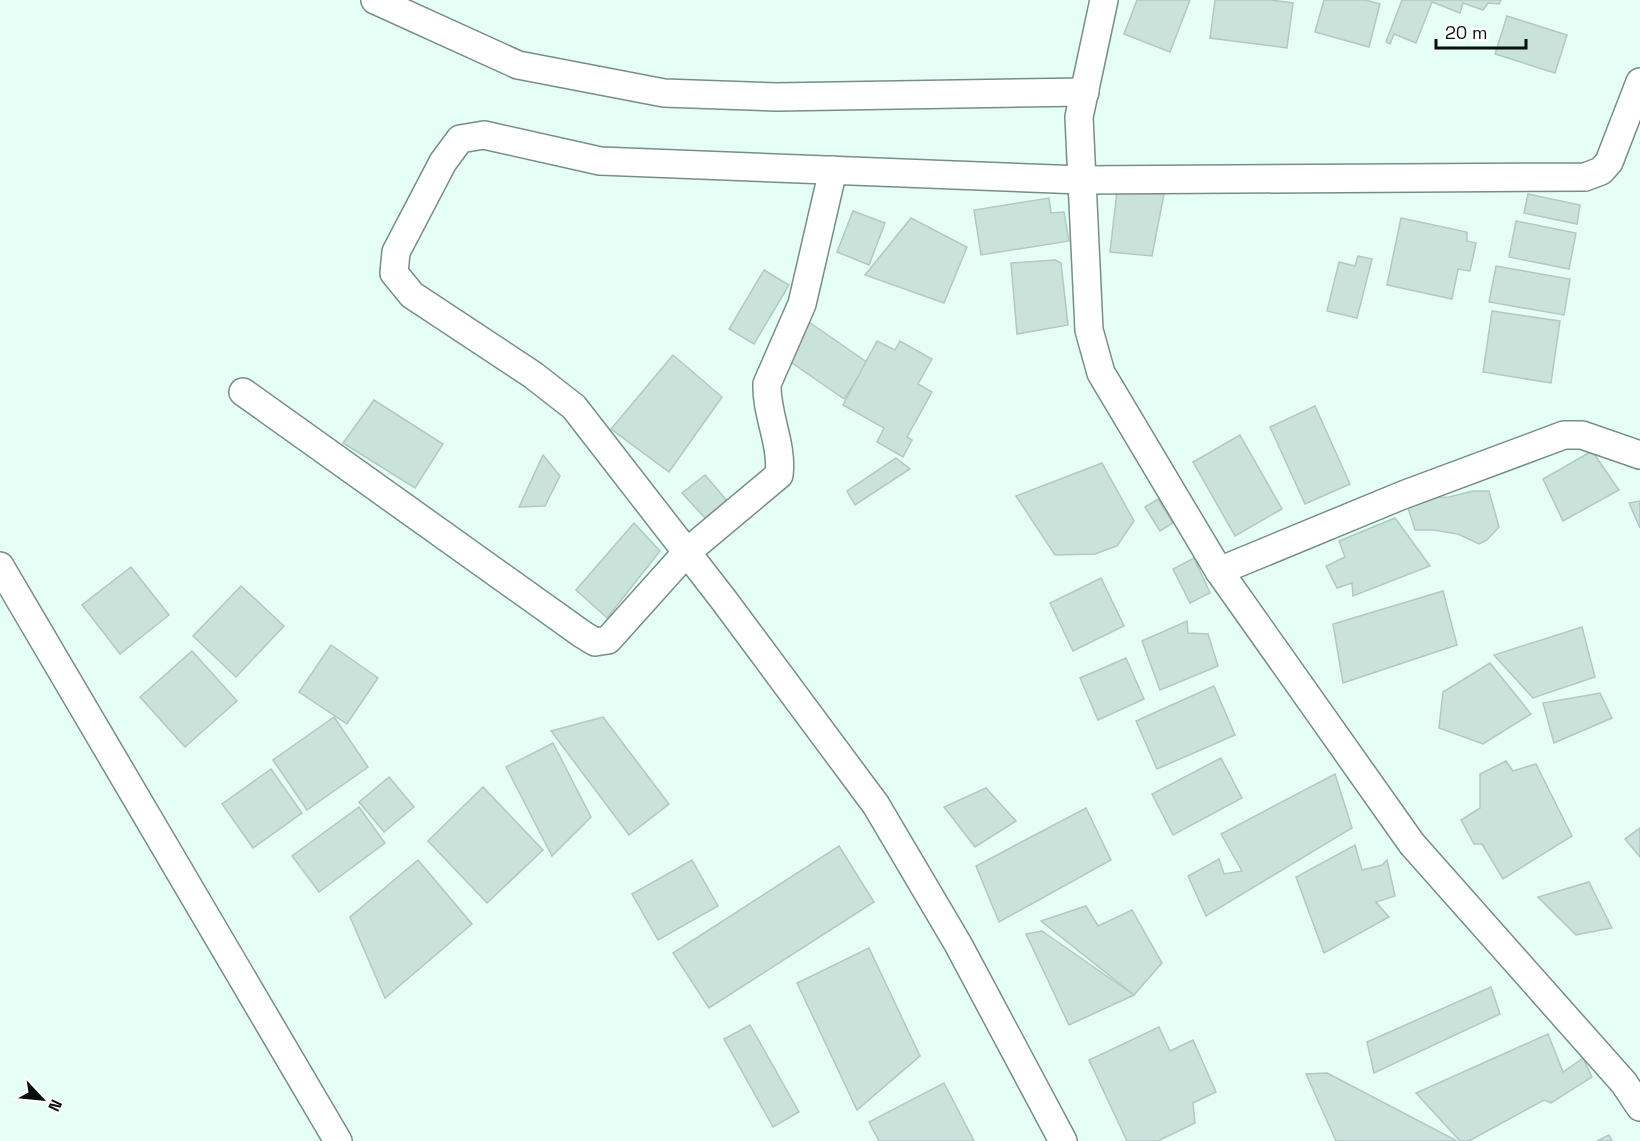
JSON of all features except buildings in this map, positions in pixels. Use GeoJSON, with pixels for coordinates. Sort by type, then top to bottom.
{"type":"FeatureCollection","features":[{"type":"Feature","properties":{"kind":"street"},"geometry":{"type":"LineString","coordinates":[[375,0],[518,64],[664,93],[776,97],[1084,92]]}},
{"type":"Feature","properties":{"kind":"street"},"geometry":{"type":"LineString","coordinates":[[1104,0],[1079,117],[1089,330],[1101,373],[1219,571],[1412,844],[1624,1083],[1640,1107]]}},
{"type":"Feature","properties":{"kind":"street"},"geometry":{"type":"LineString","coordinates":[[1063,1141],[958,944],[876,805],[687,552],[574,407],[533,375],[412,296],[394,273],[396,252],[443,162],[460,140],[484,135],[600,161],[1082,180],[1586,177],[1601,171],[1609,162],[1640,81]]}},
{"type":"Feature","properties":{"kind":"street"},"geometry":{"type":"LineString","coordinates":[[243,392],[595,642],[608,640],[687,552],[779,475],[781,461],[767,397],[767,384],[802,304],[833,170]]}},
{"type":"Feature","properties":{"kind":"street"},"geometry":{"type":"LineString","coordinates":[[1219,571],[1403,495],[1564,435],[1582,435],[1640,455]]}},
{"type":"Feature","properties":{"kind":"street"},"geometry":{"type":"LineString","coordinates":[[0,566],[338,1141]]}}]}
